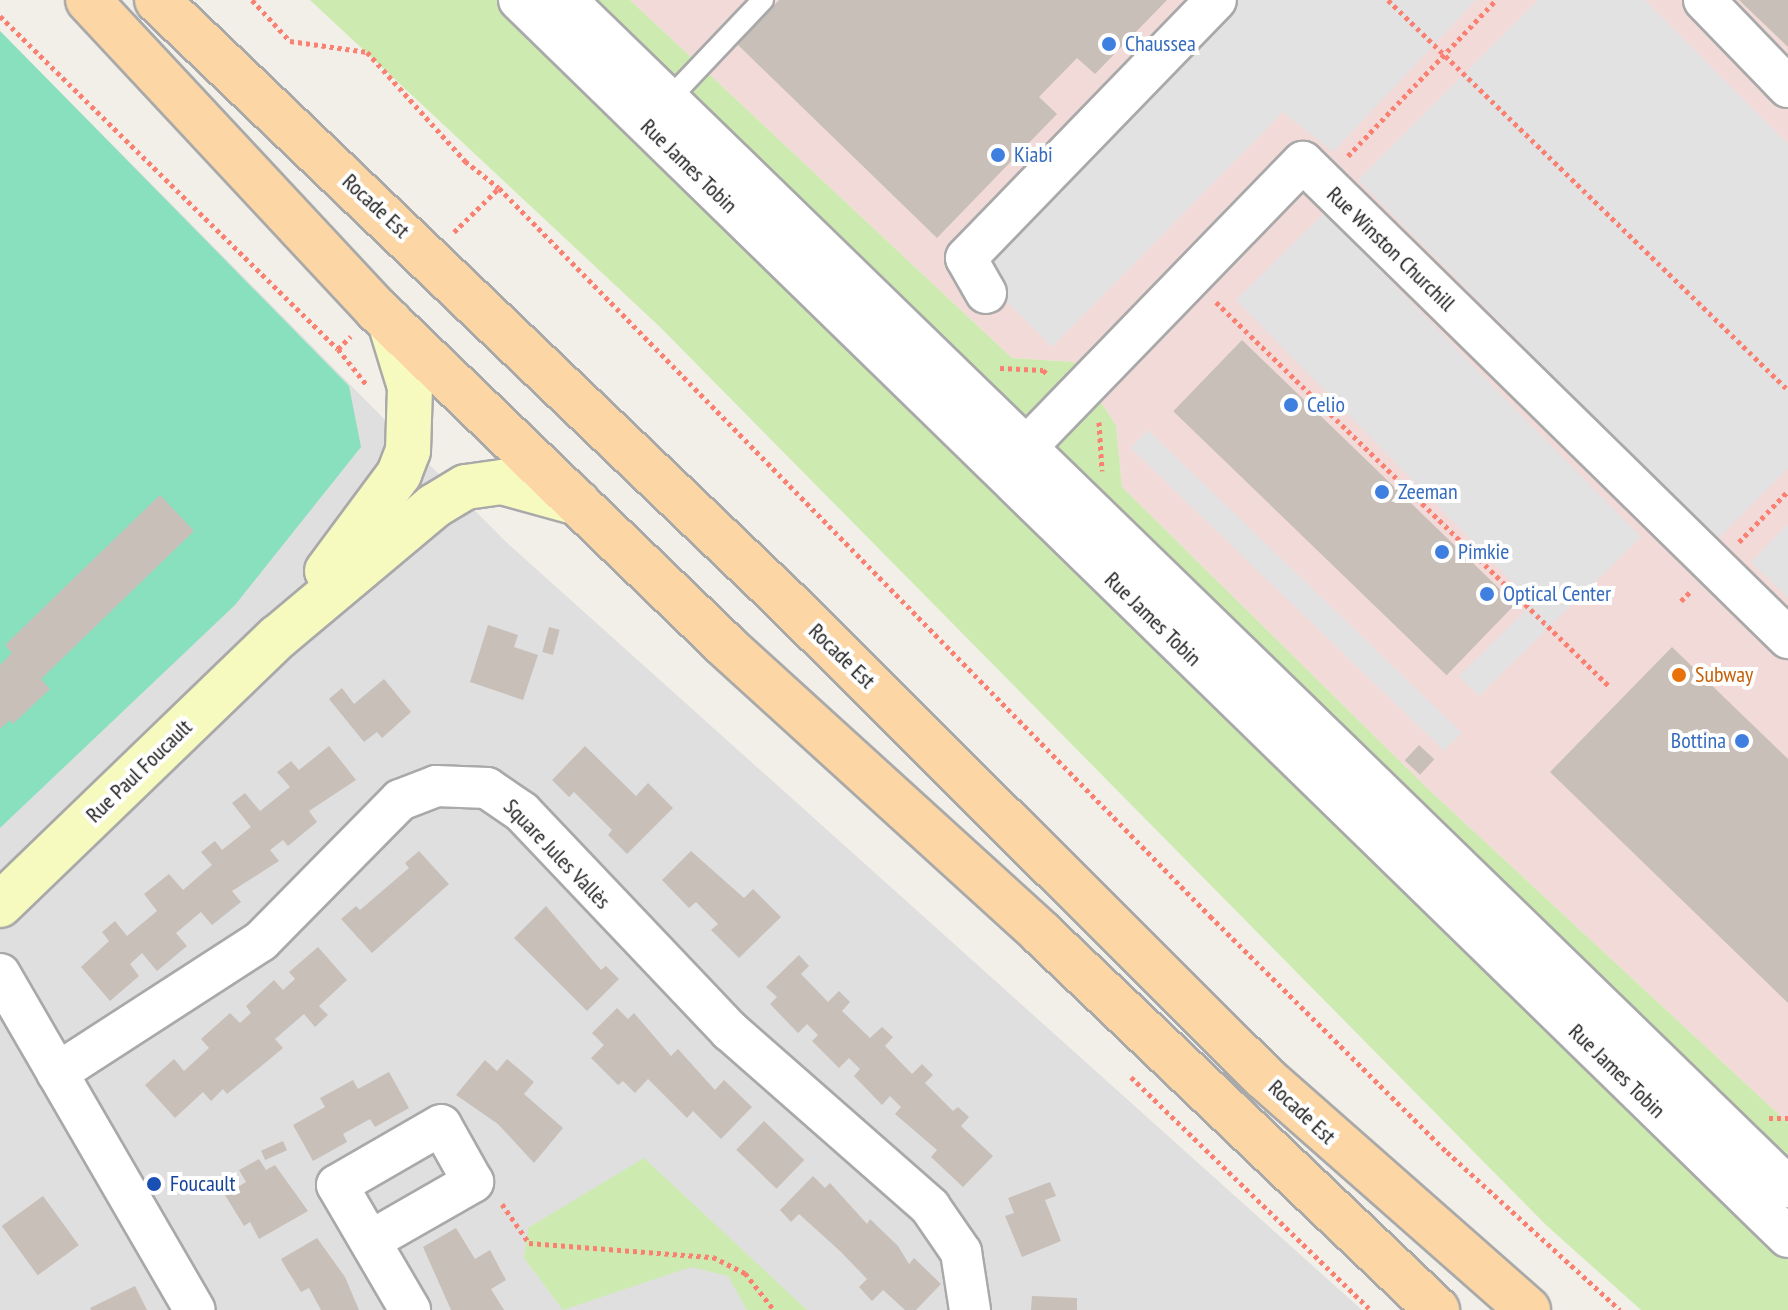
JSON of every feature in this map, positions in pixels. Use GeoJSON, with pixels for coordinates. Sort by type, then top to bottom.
{"type":"FeatureCollection","features":[{"type":"Feature","properties":{"kind":"main road"},"geometry":{"type":"LineString","coordinates":[[88,0],[390,322],[578,503],[1437,1310]]}},
{"type":"Feature","properties":{"kind":"main road","name":"Rocade Est"},"geometry":{"type":"LineString","coordinates":[[157,0],[789,604],[1264,1077],[1528,1310]]}},
{"type":"Feature","properties":{"kind":"street","name":"Rue James Tobin"},"geometry":{"type":"LineString","coordinates":[[519,0],[1014,460],[1783,1210]]}},
{"type":"Feature","properties":{"kind":"street","name":"Rue James Tobin"},"geometry":{"type":"LineString","coordinates":[[566,0],[668,100],[1014,460]]}},
{"type":"Feature","properties":{"kind":"street"},"geometry":{"type":"LineString","coordinates":[[986,293],[966,258],[1216,0]]}},
{"type":"Feature","properties":{"kind":"street"},"geometry":{"type":"LineString","coordinates":[[1704,0],[1788,87]]}},
{"type":"Feature","properties":{"kind":"street","name":"Rue Winston Churchill"},"geometry":{"type":"LineString","coordinates":[[1014,460],[1303,162],[1788,638]]}},
{"type":"Feature","properties":{"kind":"street","name":"Rue Paul Foucault"},"geometry":{"type":"LineString","coordinates":[[278,637],[404,465],[412,437],[410,387],[390,322]]}},
{"type":"Feature","properties":{"kind":"street","name":"Rue Paul Foucault"},"geometry":{"type":"LineString","coordinates":[[0,905],[278,637],[434,506],[466,487],[521,484],[578,503]]}},
{"type":"Feature","properties":{"kind":"street","name":"Square Jules Vallès"},"geometry":{"type":"LineString","coordinates":[[57,1073],[261,941],[400,800],[436,786],[487,788],[522,812],[730,1031],[930,1207],[961,1252],[970,1310]]}},
{"type":"Feature","properties":{"kind":"street"},"geometry":{"type":"LineString","coordinates":[[0,974],[195,1310]]}},
{"type":"Feature","properties":{"kind":"street"},"geometry":{"type":"LineString","coordinates":[[370,1241],[473,1182],[441,1125],[337,1185],[410,1310]]}},
{"type":"Feature","properties":{"kind":"lane"},"geometry":{"type":"LineString","coordinates":[[668,100],[763,0]]}},
{"type":"Feature","properties":{"kind":"path"},"geometry":{"type":"LineString","coordinates":[[252,0],[290,41],[367,52],[465,161],[499,188],[1210,916],[1447,1152],[1620,1310]]}},
{"type":"Feature","properties":{"kind":"path"},"geometry":{"type":"LineString","coordinates":[[1388,0],[1788,390]]}},
{"type":"Feature","properties":{"kind":"path"},"geometry":{"type":"LineString","coordinates":[[1323,182],[1496,0]]}},
{"type":"Feature","properties":{"kind":"path"},"geometry":{"type":"LineString","coordinates":[[1223,288],[1212,299],[1610,687]]}},
{"type":"Feature","properties":{"kind":"path"},"geometry":{"type":"LineString","coordinates":[[473,1182],[491,1188],[529,1243],[713,1257],[745,1273],[774,1310]]}},
{"type":"Feature","properties":{"kind":"shaded area"},"geometry":{"type":"Polygon","coordinates":[[[630,0],[1788,0],[1788,1123],[1427,788],[1122,487],[1116,425],[1074,362],[1012,358],[630,0]]]}},
{"type":"Feature","properties":{"kind":"shaded area"},"geometry":{"type":"Polygon","coordinates":[[[1240,0],[1476,0],[1333,152],[1283,112],[1052,347],[976,271],[1240,0]]]}},
{"type":"Feature","properties":{"kind":"shaded area"},"geometry":{"type":"Polygon","coordinates":[[[1538,0],[1645,0],[1788,144],[1788,468],[1717,540],[1358,180],[1538,0]]]}},
{"type":"Feature","properties":{"kind":"shaded area"},"geometry":{"type":"Polygon","coordinates":[[[0,31],[505,541],[1362,1310],[0,1310],[0,31]]]}},
{"type":"Feature","properties":{"kind":"shaded area"},"geometry":{"type":"Polygon","coordinates":[[[1324,213],[1641,537],[1479,696],[1459,676],[1533,603],[1236,300],[1324,213]]]}},
{"type":"Feature","properties":{"kind":"shaded area"},"geometry":{"type":"Polygon","coordinates":[[[1148,430],[1462,733],[1444,751],[1131,448],[1148,430]]]}},
{"type":"Feature","properties":{"kind":"shaded area"},"geometry":{"type":"Polygon","coordinates":[[[1788,524],[1788,598],[1751,562],[1788,524]]]}},
{"type":"Feature","properties":{"kind":"green space"},"geometry":{"type":"Polygon","coordinates":[[[310,0],[630,0],[1012,358],[1074,362],[1116,425],[1122,487],[1427,788],[1788,1123],[1788,1310],[1641,1310],[1546,1225],[660,327],[310,0]]]}},
{"type":"Feature","properties":{"kind":"green space"},"geometry":{"type":"Polygon","coordinates":[[[0,31],[349,386],[361,447],[235,605],[0,828],[0,31]]]}},
{"type":"Feature","properties":{"kind":"green space"},"geometry":{"type":"Polygon","coordinates":[[[644,1158],[807,1310],[747,1310],[728,1276],[691,1267],[563,1310],[524,1258],[528,1228],[644,1158]]]}},
{"type":"Feature","properties":{"kind":"building"},"geometry":{"type":"Polygon","coordinates":[[[779,0],[1167,0],[1095,74],[1077,58],[1039,97],[1057,114],[937,238],[737,44],[779,0]]]}},
{"type":"Feature","properties":{"kind":"building"},"geometry":{"type":"Polygon","coordinates":[[[1739,0],[1788,0],[1788,47],[1739,0]]]}},
{"type":"Feature","properties":{"kind":"building"},"geometry":{"type":"Polygon","coordinates":[[[1242,340],[1515,604],[1447,675],[1173,411],[1242,340]]]}},
{"type":"Feature","properties":{"kind":"building"},"geometry":{"type":"Polygon","coordinates":[[[160,495],[194,531],[41,679],[50,689],[13,724],[10,720],[0,729],[0,665],[12,653],[5,645],[160,495]]]}},
{"type":"Feature","properties":{"kind":"building"},"geometry":{"type":"Polygon","coordinates":[[[488,625],[518,635],[514,647],[538,655],[523,700],[470,682],[488,625]]]}},
{"type":"Feature","properties":{"kind":"building"},"geometry":{"type":"Polygon","coordinates":[[[549,627],[560,630],[553,655],[542,652],[549,627]]]}},
{"type":"Feature","properties":{"kind":"building"},"geometry":{"type":"Polygon","coordinates":[[[1672,647],[1788,759],[1788,1003],[1550,772],[1672,647]]]}},
{"type":"Feature","properties":{"kind":"building"},"geometry":{"type":"Polygon","coordinates":[[[384,679],[411,712],[382,738],[377,732],[364,742],[329,699],[342,688],[354,704],[384,679]]]}},
{"type":"Feature","properties":{"kind":"building"},"geometry":{"type":"Polygon","coordinates":[[[1419,745],[1434,759],[1420,775],[1405,760],[1419,745]]]}},
{"type":"Feature","properties":{"kind":"building"},"geometry":{"type":"Polygon","coordinates":[[[329,746],[356,780],[309,811],[317,822],[288,846],[283,840],[270,850],[279,861],[232,891],[241,902],[212,925],[201,912],[176,933],[187,946],[157,971],[142,953],[130,964],[139,976],[110,1001],[81,967],[109,941],[102,932],[115,921],[127,936],[157,911],[144,894],[169,874],[183,890],[212,865],[201,852],[215,841],[222,850],[251,827],[232,803],[245,793],[260,811],[290,787],[277,772],[291,761],[299,770],[329,746]]]}},
{"type":"Feature","properties":{"kind":"building"},"geometry":{"type":"Polygon","coordinates":[[[585,746],[636,796],[648,783],[673,808],[627,854],[608,835],[612,830],[574,792],[569,797],[552,780],[585,746]]]}},
{"type":"Feature","properties":{"kind":"building"},"geometry":{"type":"Polygon","coordinates":[[[419,851],[449,884],[372,953],[341,919],[356,906],[360,910],[409,868],[405,863],[419,851]]]}},
{"type":"Feature","properties":{"kind":"building"},"geometry":{"type":"Polygon","coordinates":[[[691,851],[744,898],[753,889],[781,917],[739,958],[711,930],[718,924],[696,902],[689,908],[662,880],[691,851]]]}},
{"type":"Feature","properties":{"kind":"building"},"geometry":{"type":"Polygon","coordinates":[[[546,906],[601,970],[606,966],[619,979],[587,1011],[514,938],[546,906]]]}},
{"type":"Feature","properties":{"kind":"building"},"geometry":{"type":"Polygon","coordinates":[[[318,947],[347,980],[319,1006],[328,1015],[315,1027],[304,1014],[275,1039],[283,1048],[227,1094],[223,1089],[211,1101],[203,1092],[175,1118],[145,1085],[174,1059],[184,1071],[209,1048],[201,1039],[230,1013],[240,1023],[251,1013],[246,1006],[274,980],[283,990],[295,979],[289,972],[318,947]]]}},
{"type":"Feature","properties":{"kind":"building"},"geometry":{"type":"Polygon","coordinates":[[[799,955],[809,966],[801,974],[828,1002],[839,991],[850,1002],[842,1011],[870,1038],[882,1027],[893,1037],[885,1046],[912,1074],[922,1064],[933,1075],[925,1083],[953,1111],[958,1107],[969,1117],[961,1126],[993,1156],[963,1187],[931,1157],[937,1150],[895,1114],[901,1107],[890,1096],[882,1105],[854,1076],[860,1069],[849,1058],[839,1068],[812,1041],[818,1035],[807,1024],[798,1033],[770,1004],[777,997],[766,987],[799,955]]]}},
{"type":"Feature","properties":{"kind":"building"},"geometry":{"type":"Polygon","coordinates":[[[617,1008],[628,1019],[634,1013],[671,1056],[678,1049],[715,1090],[724,1080],[752,1107],[721,1139],[693,1111],[687,1118],[648,1079],[635,1093],[623,1081],[618,1085],[591,1058],[604,1045],[592,1033],[617,1008]]]}},
{"type":"Feature","properties":{"kind":"building"},"geometry":{"type":"Polygon","coordinates":[[[507,1059],[534,1082],[524,1094],[563,1128],[534,1163],[498,1124],[456,1095],[485,1060],[497,1071],[507,1059]]]}},
{"type":"Feature","properties":{"kind":"building"},"geometry":{"type":"Polygon","coordinates":[[[389,1072],[409,1108],[375,1127],[370,1119],[343,1134],[347,1142],[313,1161],[293,1125],[325,1107],[320,1098],[353,1080],[358,1089],[389,1072]]]}},
{"type":"Feature","properties":{"kind":"building"},"geometry":{"type":"Polygon","coordinates":[[[764,1121],[804,1160],[776,1189],[736,1150],[764,1121]]]}},
{"type":"Feature","properties":{"kind":"building"},"geometry":{"type":"Polygon","coordinates":[[[283,1141],[287,1150],[265,1160],[261,1151],[283,1141]]]}},
{"type":"Feature","properties":{"kind":"building"},"geometry":{"type":"Polygon","coordinates":[[[259,1159],[266,1170],[275,1165],[308,1211],[259,1239],[250,1222],[244,1226],[225,1195],[246,1182],[239,1170],[259,1159]]]}},
{"type":"Feature","properties":{"kind":"building"},"geometry":{"type":"Polygon","coordinates":[[[813,1176],[825,1188],[830,1183],[867,1224],[870,1219],[898,1246],[909,1264],[914,1258],[941,1284],[916,1310],[905,1310],[883,1290],[872,1301],[859,1287],[867,1279],[840,1251],[799,1214],[791,1222],[780,1210],[813,1176]]]}},
{"type":"Feature","properties":{"kind":"building"},"geometry":{"type":"Polygon","coordinates":[[[1050,1182],[1056,1196],[1045,1200],[1061,1241],[1022,1257],[1005,1216],[1014,1213],[1008,1198],[1050,1182]]]}},
{"type":"Feature","properties":{"kind":"building"},"geometry":{"type":"Polygon","coordinates":[[[43,1196],[79,1245],[38,1275],[2,1226],[43,1196]]]}},
{"type":"Feature","properties":{"kind":"building"},"geometry":{"type":"Polygon","coordinates":[[[456,1228],[475,1259],[490,1250],[506,1280],[491,1289],[504,1310],[451,1310],[423,1247],[456,1228]]]}},
{"type":"Feature","properties":{"kind":"building"},"geometry":{"type":"Polygon","coordinates":[[[317,1238],[345,1277],[359,1310],[321,1310],[309,1288],[301,1292],[286,1268],[281,1259],[317,1238]]]}},
{"type":"Feature","properties":{"kind":"building"},"geometry":{"type":"Polygon","coordinates":[[[135,1286],[147,1310],[91,1310],[90,1308],[135,1286]]]}},
{"type":"Feature","properties":{"kind":"building"},"geometry":{"type":"Polygon","coordinates":[[[1032,1296],[1077,1298],[1077,1310],[1031,1310],[1032,1296]]]}},
{"type":"Feature","properties":{"kind":"place","name":"Chaussea"},"geometry":{"type":"Point","coordinates":[1109,44]}},
{"type":"Feature","properties":{"kind":"place","name":"Kiabi"},"geometry":{"type":"Point","coordinates":[998,155]}},
{"type":"Feature","properties":{"kind":"place","name":"Celio"},"geometry":{"type":"Point","coordinates":[1291,405]}},
{"type":"Feature","properties":{"kind":"place","name":"Zeeman"},"geometry":{"type":"Point","coordinates":[1382,492]}},
{"type":"Feature","properties":{"kind":"place","name":"Pimkie"},"geometry":{"type":"Point","coordinates":[1442,552]}},
{"type":"Feature","properties":{"kind":"place","name":"Optical Center"},"geometry":{"type":"Point","coordinates":[1487,594]}},
{"type":"Feature","properties":{"kind":"place","name":"Subway"},"geometry":{"type":"Point","coordinates":[1679,675]}},
{"type":"Feature","properties":{"kind":"place","name":"Bottina"},"geometry":{"type":"Point","coordinates":[1742,741]}},
{"type":"Feature","properties":{"kind":"place","name":"Foucault"},"geometry":{"type":"Point","coordinates":[154,1184]}}]}
